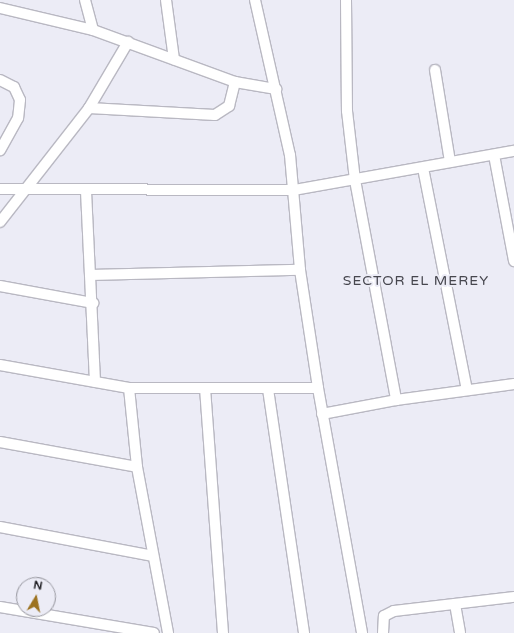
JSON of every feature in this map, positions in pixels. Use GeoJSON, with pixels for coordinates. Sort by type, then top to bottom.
{"type":"FeatureCollection","features":[{"type":"Feature","properties":{"kind":"street"},"geometry":{"type":"LineString","coordinates":[[86,0],[93,30]]}},
{"type":"Feature","properties":{"kind":"street"},"geometry":{"type":"LineString","coordinates":[[166,0],[174,58]]}},
{"type":"Feature","properties":{"kind":"street"},"geometry":{"type":"LineString","coordinates":[[255,0],[276,89],[294,190],[300,270],[318,388],[362,633]]}},
{"type":"Feature","properties":{"kind":"street"},"geometry":{"type":"LineString","coordinates":[[346,0],[347,111],[356,180],[396,400]]}},
{"type":"Feature","properties":{"kind":"street"},"geometry":{"type":"LineString","coordinates":[[0,8],[93,30],[174,58],[234,82],[276,89]]}},
{"type":"Feature","properties":{"kind":"street"},"geometry":{"type":"LineString","coordinates":[[0,222],[22,191],[89,108],[128,42]]}},
{"type":"Feature","properties":{"kind":"street"},"geometry":{"type":"LineString","coordinates":[[436,70],[450,162]]}},
{"type":"Feature","properties":{"kind":"street"},"geometry":{"type":"LineString","coordinates":[[0,80],[14,87],[20,100],[18,118],[0,150]]}},
{"type":"Feature","properties":{"kind":"street"},"geometry":{"type":"LineString","coordinates":[[89,108],[215,115],[229,106],[234,82]]}},
{"type":"Feature","properties":{"kind":"street"},"geometry":{"type":"LineString","coordinates":[[0,189],[22,191],[294,190],[514,152]]}},
{"type":"Feature","properties":{"kind":"street"},"geometry":{"type":"LineString","coordinates":[[494,155],[514,261]]}},
{"type":"Feature","properties":{"kind":"street"},"geometry":{"type":"LineString","coordinates":[[423,168],[467,390]]}},
{"type":"Feature","properties":{"kind":"street"},"geometry":{"type":"LineString","coordinates":[[86,191],[90,275],[93,303],[95,382]]}},
{"type":"Feature","properties":{"kind":"street"},"geometry":{"type":"LineString","coordinates":[[90,275],[300,270]]}},
{"type":"Feature","properties":{"kind":"street"},"geometry":{"type":"LineString","coordinates":[[0,286],[93,303]]}},
{"type":"Feature","properties":{"kind":"street"},"geometry":{"type":"LineString","coordinates":[[0,364],[129,388],[318,388]]}},
{"type":"Feature","properties":{"kind":"street"},"geometry":{"type":"LineString","coordinates":[[322,414],[396,400],[514,384]]}},
{"type":"Feature","properties":{"kind":"street"},"geometry":{"type":"LineString","coordinates":[[129,388],[137,467],[168,633]]}},
{"type":"Feature","properties":{"kind":"street"},"geometry":{"type":"LineString","coordinates":[[205,388],[223,633]]}},
{"type":"Feature","properties":{"kind":"street"},"geometry":{"type":"LineString","coordinates":[[268,389],[304,633]]}},
{"type":"Feature","properties":{"kind":"street"},"geometry":{"type":"LineString","coordinates":[[0,442],[137,467]]}},
{"type":"Feature","properties":{"kind":"street"},"geometry":{"type":"LineString","coordinates":[[0,527],[153,556]]}},
{"type":"Feature","properties":{"kind":"street"},"geometry":{"type":"LineString","coordinates":[[383,633],[384,616],[394,611],[514,596]]}},
{"type":"Feature","properties":{"kind":"street"},"geometry":{"type":"LineString","coordinates":[[455,604],[460,633]]}},
{"type":"Feature","properties":{"kind":"street"},"geometry":{"type":"LineString","coordinates":[[0,607],[154,633]]}},
{"type":"Feature","properties":{"kind":"district","name":"SECTOR EL MEREY"},"geometry":{"type":"Point","coordinates":[416,281]}}]}
